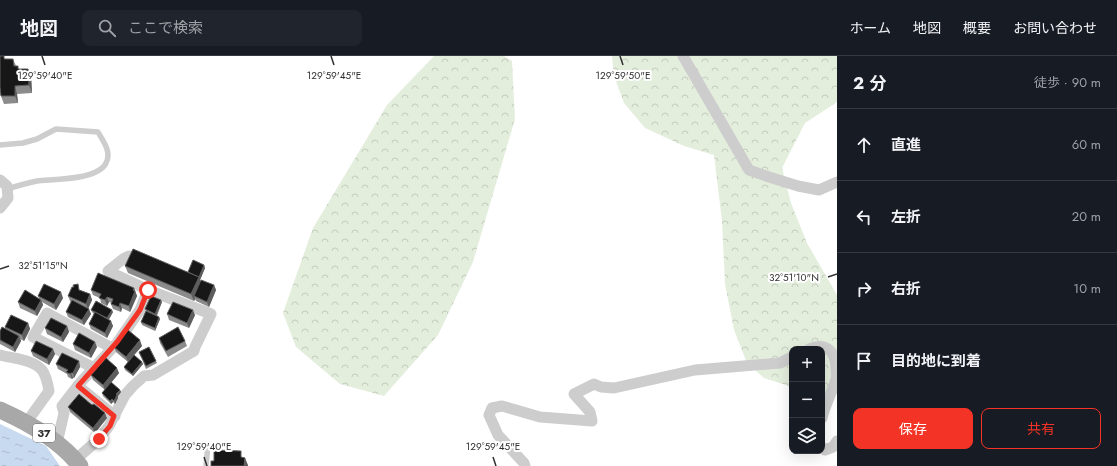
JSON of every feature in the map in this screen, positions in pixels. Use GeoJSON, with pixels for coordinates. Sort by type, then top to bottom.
{"type":"FeatureCollection","features":[{"type":"Feature","properties":{"kind":"main road","name":"37"},"geometry":{"type":"LineString","coordinates":[[0,410],[46,434],[71,454],[77,463]]}},
{"type":"Feature","properties":{"kind":"street"},"geometry":{"type":"LineString","coordinates":[[683,56],[749,170],[798,186],[819,190],[837,182]]}},
{"type":"Feature","properties":{"kind":"street"},"geometry":{"type":"LineString","coordinates":[[0,180],[7,186],[8,198],[0,208]]}},
{"type":"Feature","properties":{"kind":"street"},"geometry":{"type":"LineString","coordinates":[[77,463],[110,426],[125,395],[133,386],[144,376],[153,375],[194,351],[212,314],[148,290],[108,271],[129,256]]}},
{"type":"Feature","properties":{"kind":"street"},"geometry":{"type":"LineString","coordinates":[[57,443],[64,413],[62,406],[112,348],[140,310],[148,290]]}},
{"type":"Feature","properties":{"kind":"street"},"geometry":{"type":"LineString","coordinates":[[94,368],[33,337],[47,313],[112,348]]}},
{"type":"Feature","properties":{"kind":"street"},"geometry":{"type":"LineString","coordinates":[[825,348],[829,349],[835,358],[836,378],[825,405]]}},
{"type":"Feature","properties":{"kind":"street"},"geometry":{"type":"LineString","coordinates":[[0,355],[29,361],[43,371],[50,391],[26,424]]}},
{"type":"Feature","properties":{"kind":"street"},"geometry":{"type":"LineString","coordinates":[[525,466],[524,463],[498,435],[489,415],[492,408],[502,406],[540,417],[592,421],[590,412],[574,394],[594,384],[601,387],[614,388],[695,370],[780,363],[789,358]]}},
{"type":"Feature","properties":{"kind":"street"},"geometry":{"type":"LineString","coordinates":[[78,386],[114,416]]}},
{"type":"Feature","properties":{"kind":"street"},"geometry":{"type":"LineString","coordinates":[[825,450],[833,447],[837,441]]}},
{"type":"Feature","properties":{"kind":"lane"},"geometry":{"type":"LineString","coordinates":[[0,145],[23,143],[37,139],[56,129],[98,132],[108,149],[107,162],[100,170],[86,175],[24,184],[7,189]]}},
{"type":"Feature","properties":{"kind":"lane"},"geometry":{"type":"LineString","coordinates":[[206,466],[208,444]]}},
{"type":"Feature","properties":{"kind":"green space"},"geometry":{"type":"Polygon","coordinates":[[[434,56],[504,56],[512,61],[515,119],[473,262],[438,335],[384,396],[340,384],[296,347],[283,313],[313,228],[387,105],[434,56]]]}},
{"type":"Feature","properties":{"kind":"green space"},"geometry":{"type":"Polygon","coordinates":[[[612,56],[837,56],[837,102],[805,123],[782,168],[791,203],[807,243],[837,295],[837,393],[825,392],[825,346],[789,346],[789,386],[764,378],[747,363],[734,330],[725,284],[722,221],[714,155],[684,146],[645,128],[624,103],[614,76],[612,56]]]}},
{"type":"Feature","properties":{"kind":"water"},"geometry":{"type":"Polygon","coordinates":[[[0,424],[46,446],[60,466],[0,466],[0,424]]]}},
{"type":"Feature","properties":{"kind":"building"},"geometry":{"type":"Polygon","coordinates":[[[0,56],[4,56],[4,59],[13,59],[14,66],[18,66],[18,69],[28,69],[29,85],[15,86],[15,96],[1,96],[0,56]]]}},
{"type":"Feature","properties":{"kind":"building"},"geometry":{"type":"Polygon","coordinates":[[[133,249],[199,277],[191,294],[125,266],[133,249]]]}},
{"type":"Feature","properties":{"kind":"building"},"geometry":{"type":"Polygon","coordinates":[[[193,260],[204,265],[199,277],[188,272],[193,260]]]}},
{"type":"Feature","properties":{"kind":"building"},"geometry":{"type":"Polygon","coordinates":[[[98,273],[134,288],[133,290],[135,291],[129,306],[120,303],[119,307],[111,304],[113,299],[107,297],[105,300],[99,298],[101,294],[91,290],[98,273]]]}},
{"type":"Feature","properties":{"kind":"building"},"geometry":{"type":"Polygon","coordinates":[[[201,280],[214,285],[207,302],[194,296],[201,280]]]}},
{"type":"Feature","properties":{"kind":"building"},"geometry":{"type":"Polygon","coordinates":[[[44,284],[61,292],[54,304],[38,296],[44,284]]]}},
{"type":"Feature","properties":{"kind":"building"},"geometry":{"type":"Polygon","coordinates":[[[78,284],[79,290],[90,294],[86,304],[68,296],[72,287],[74,287],[73,285],[78,284]]]}},
{"type":"Feature","properties":{"kind":"building"},"geometry":{"type":"Polygon","coordinates":[[[25,290],[41,300],[35,311],[18,302],[25,290]]]}},
{"type":"Feature","properties":{"kind":"building"},"geometry":{"type":"Polygon","coordinates":[[[151,296],[161,300],[155,314],[145,309],[151,296]]]}},
{"type":"Feature","properties":{"kind":"building"},"geometry":{"type":"Polygon","coordinates":[[[72,300],[89,309],[82,320],[66,312],[72,300]]]}},
{"type":"Feature","properties":{"kind":"building"},"geometry":{"type":"Polygon","coordinates":[[[96,301],[112,310],[107,318],[91,310],[96,301]]]}},
{"type":"Feature","properties":{"kind":"building"},"geometry":{"type":"Polygon","coordinates":[[[173,302],[193,310],[187,323],[167,314],[173,302]]]}},
{"type":"Feature","properties":{"kind":"building"},"geometry":{"type":"Polygon","coordinates":[[[146,311],[159,317],[155,328],[141,322],[146,311]]]}},
{"type":"Feature","properties":{"kind":"building"},"geometry":{"type":"Polygon","coordinates":[[[95,312],[111,321],[105,333],[89,324],[95,312]]]}},
{"type":"Feature","properties":{"kind":"building"},"geometry":{"type":"Polygon","coordinates":[[[11,315],[28,323],[22,335],[5,327],[11,315]]]}},
{"type":"Feature","properties":{"kind":"building"},"geometry":{"type":"Polygon","coordinates":[[[51,318],[67,326],[61,337],[45,328],[51,318]]]}},
{"type":"Feature","properties":{"kind":"building"},"geometry":{"type":"Polygon","coordinates":[[[2,327],[19,336],[13,347],[0,340],[0,331],[2,327]]]}},
{"type":"Feature","properties":{"kind":"building"},"geometry":{"type":"Polygon","coordinates":[[[178,327],[185,341],[166,351],[159,338],[178,327]]]}},
{"type":"Feature","properties":{"kind":"building"},"geometry":{"type":"Polygon","coordinates":[[[128,330],[140,340],[126,357],[114,347],[128,330]]]}},
{"type":"Feature","properties":{"kind":"building"},"geometry":{"type":"Polygon","coordinates":[[[79,333],[95,342],[89,353],[73,344],[79,333]]]}},
{"type":"Feature","properties":{"kind":"building"},"geometry":{"type":"Polygon","coordinates":[[[36,341],[53,349],[47,359],[31,351],[36,341]]]}},
{"type":"Feature","properties":{"kind":"building"},"geometry":{"type":"Polygon","coordinates":[[[149,347],[156,361],[146,366],[139,352],[149,347]]]}},
{"type":"Feature","properties":{"kind":"building"},"geometry":{"type":"Polygon","coordinates":[[[62,353],[79,361],[73,373],[70,374],[66,372],[68,370],[56,364],[62,353]]]}},
{"type":"Feature","properties":{"kind":"building"},"geometry":{"type":"Polygon","coordinates":[[[134,355],[142,362],[132,374],[124,367],[134,355]]]}},
{"type":"Feature","properties":{"kind":"building"},"geometry":{"type":"Polygon","coordinates":[[[106,358],[117,368],[103,385],[91,375],[106,358]]]}},
{"type":"Feature","properties":{"kind":"building"},"geometry":{"type":"Polygon","coordinates":[[[111,382],[120,390],[116,394],[117,395],[114,401],[112,399],[110,401],[102,393],[111,382]]]}},
{"type":"Feature","properties":{"kind":"building"},"geometry":{"type":"Polygon","coordinates":[[[79,394],[92,405],[94,404],[105,413],[93,428],[68,407],[79,394]]]}},
{"type":"Feature","properties":{"kind":"building"},"geometry":{"type":"Polygon","coordinates":[[[214,450],[241,451],[241,457],[245,458],[244,466],[211,466],[211,461],[214,461],[214,450]]]}},
{"type":"Feature","properties":{"kind":"route"},"geometry":{"type":"LineString","coordinates":[[99,439],[110,426],[114,416],[78,386],[117,342],[140,310],[148,290]]}}]}
